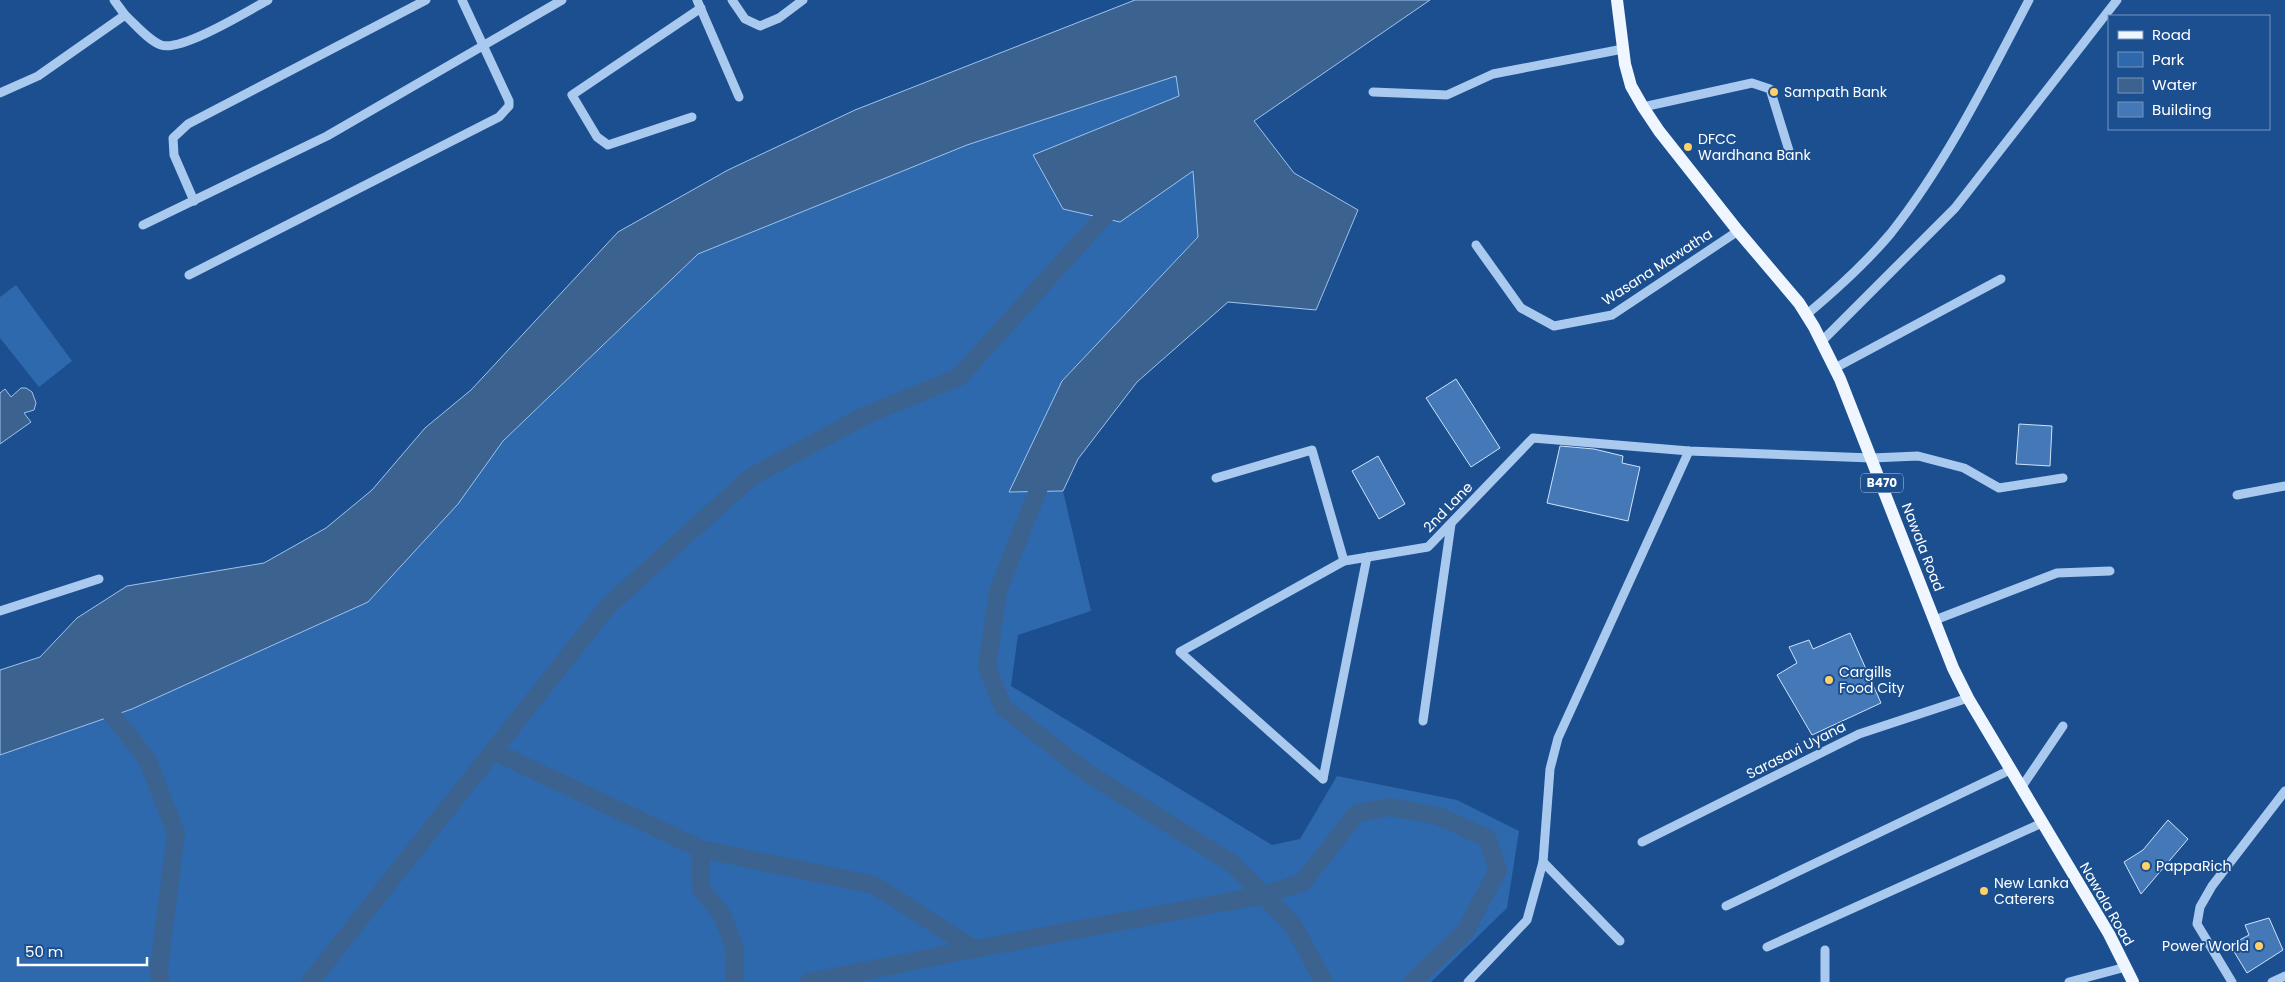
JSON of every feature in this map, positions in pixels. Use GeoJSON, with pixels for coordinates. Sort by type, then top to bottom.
{"type":"FeatureCollection","features":[{"type":"Feature","properties":{"kind":"main road","name":"Nawala Road"},"geometry":{"type":"LineString","coordinates":[[1617,0],[1623,49],[1631,86],[1659,132],[1806,315],[1822,341],[1872,458],[1935,620],[1968,698],[2109,934],[2133,982]]}},
{"type":"Feature","properties":{"kind":"street"},"geometry":{"type":"LineString","coordinates":[[114,0],[125,15],[148,37],[160,45],[170,47],[220,27],[268,0]]}},
{"type":"Feature","properties":{"kind":"street"},"geometry":{"type":"LineString","coordinates":[[194,201],[174,155],[173,138],[188,124],[426,0]]}},
{"type":"Feature","properties":{"kind":"street"},"geometry":{"type":"LineString","coordinates":[[189,275],[499,117],[509,106],[509,101],[462,0]]}},
{"type":"Feature","properties":{"kind":"street"},"geometry":{"type":"LineString","coordinates":[[143,226],[327,136],[562,0]]}},
{"type":"Feature","properties":{"kind":"street"},"geometry":{"type":"LineString","coordinates":[[732,0],[744,19],[760,26],[779,18],[803,0]]}},
{"type":"Feature","properties":{"kind":"street"},"geometry":{"type":"LineString","coordinates":[[1806,315],[1844,282],[1890,234],[1925,187],[1981,92],[2029,0]]}},
{"type":"Feature","properties":{"kind":"street"},"geometry":{"type":"LineString","coordinates":[[1822,341],[1955,208],[2117,0]]}},
{"type":"Feature","properties":{"kind":"street"},"geometry":{"type":"LineString","coordinates":[[692,117],[608,145],[597,137],[572,95],[699,4],[739,97]]}},
{"type":"Feature","properties":{"kind":"street"},"geometry":{"type":"LineString","coordinates":[[0,93],[38,76],[125,15]]}},
{"type":"Feature","properties":{"kind":"street"},"geometry":{"type":"LineString","coordinates":[[1372,92],[1447,95],[1493,74],[1623,49]]}},
{"type":"Feature","properties":{"kind":"street"},"geometry":{"type":"LineString","coordinates":[[1643,107],[1752,84],[1770,89],[1791,157]]}},
{"type":"Feature","properties":{"kind":"street","name":"Wasana Mawatha"},"geometry":{"type":"LineString","coordinates":[[1476,244],[1521,308],[1554,326],[1612,315],[1738,231]]}},
{"type":"Feature","properties":{"kind":"street"},"geometry":{"type":"LineString","coordinates":[[1835,368],[2001,279]]}},
{"type":"Feature","properties":{"kind":"street","name":"2nd Lane"},"geometry":{"type":"LineString","coordinates":[[1367,557],[1323,779],[1180,652],[1344,561],[1367,557],[1428,548],[1533,438],[1689,451],[1872,458],[1918,456],[1964,468],[1999,488],[2064,478]]}},
{"type":"Feature","properties":{"kind":"street"},"geometry":{"type":"LineString","coordinates":[[1216,478],[1312,450],[1344,561]]}},
{"type":"Feature","properties":{"kind":"street"},"geometry":{"type":"LineString","coordinates":[[1468,982],[1527,920],[1544,862],[1550,769],[1558,738],[1689,451]]}},
{"type":"Feature","properties":{"kind":"street"},"geometry":{"type":"LineString","coordinates":[[2237,495],[2285,486]]}},
{"type":"Feature","properties":{"kind":"street"},"geometry":{"type":"LineString","coordinates":[[1423,721],[1451,524]]}},
{"type":"Feature","properties":{"kind":"street"},"geometry":{"type":"LineString","coordinates":[[1935,620],[2057,572],[2110,571]]}},
{"type":"Feature","properties":{"kind":"street"},"geometry":{"type":"LineString","coordinates":[[0,611],[99,579]]}},
{"type":"Feature","properties":{"kind":"street","name":"Sarasavi Uyana"},"geometry":{"type":"LineString","coordinates":[[1642,842],[1859,734],[1968,698]]}},
{"type":"Feature","properties":{"kind":"street"},"geometry":{"type":"LineString","coordinates":[[2021,788],[2063,726]]}},
{"type":"Feature","properties":{"kind":"street"},"geometry":{"type":"LineString","coordinates":[[1726,906],[2010,770]]}},
{"type":"Feature","properties":{"kind":"street"},"geometry":{"type":"LineString","coordinates":[[2232,982],[2197,924],[2200,907],[2212,886],[2285,791]]}},
{"type":"Feature","properties":{"kind":"street"},"geometry":{"type":"LineString","coordinates":[[1767,948],[2042,823]]}},
{"type":"Feature","properties":{"kind":"street"},"geometry":{"type":"LineString","coordinates":[[1544,862],[1620,942]]}},
{"type":"Feature","properties":{"kind":"street"},"geometry":{"type":"LineString","coordinates":[[1825,950],[1825,982]]}},
{"type":"Feature","properties":{"kind":"street"},"geometry":{"type":"LineString","coordinates":[[2069,982],[2126,967]]}},
{"type":"Feature","properties":{"kind":"street"},"geometry":{"type":"LineString","coordinates":[[2272,982],[2285,976]]}},
{"type":"Feature","properties":{"kind":"green space"},"geometry":{"type":"Polygon","coordinates":[[[1176,76],[1179,96],[1033,155],[1193,171],[1198,237],[1062,381],[1010,492],[1063,491],[1091,611],[1018,635],[1011,686],[1272,845],[1300,839],[1337,776],[1457,800],[1519,831],[1507,908],[1431,982],[0,982],[0,755],[132,709],[368,602],[458,504],[503,441],[698,254],[967,145],[1176,76]]]}},
{"type":"Feature","properties":{"kind":"green space"},"geometry":{"type":"Polygon","coordinates":[[[16,285],[72,361],[39,387],[0,338],[0,297],[16,285]]]}},
{"type":"Feature","properties":{"kind":"water"},"geometry":{"type":"Polygon","coordinates":[[[1135,0],[1430,0],[1254,121],[1294,173],[1358,210],[1316,310],[1228,302],[1137,382],[1078,459],[1063,491],[1009,492],[1062,381],[1198,237],[1193,171],[1120,222],[1063,209],[1033,155],[1179,96],[1176,76],[967,145],[698,254],[503,441],[458,504],[368,602],[132,709],[0,755],[0,670],[40,657],[77,618],[127,586],[264,563],[326,528],[372,490],[425,428],[471,390],[618,232],[728,170],[855,110],[1135,0]]]}},
{"type":"Feature","properties":{"kind":"water"},"geometry":{"type":"Polygon","coordinates":[[[21,388],[26,388],[32,392],[36,403],[34,410],[24,413],[31,422],[0,444],[0,393],[5,389],[11,397],[21,388]]]}},
{"type":"Feature","properties":{"kind":"building"},"geometry":{"type":"Polygon","coordinates":[[[1456,379],[1500,448],[1471,467],[1426,398],[1456,379]]]}},
{"type":"Feature","properties":{"kind":"building"},"geometry":{"type":"Polygon","coordinates":[[[2019,424],[2052,426],[2050,466],[2016,464],[2019,424]]]}},
{"type":"Feature","properties":{"kind":"building"},"geometry":{"type":"Polygon","coordinates":[[[1560,446],[1594,449],[1623,456],[1622,463],[1640,467],[1628,521],[1547,503],[1560,446]]]}},
{"type":"Feature","properties":{"kind":"building"},"geometry":{"type":"Polygon","coordinates":[[[1378,456],[1405,504],[1379,519],[1352,471],[1378,456]]]}},
{"type":"Feature","properties":{"kind":"building"},"geometry":{"type":"Polygon","coordinates":[[[1850,633],[1881,703],[1812,735],[1777,675],[1797,663],[1789,647],[1809,640],[1813,649],[1850,633]]]}},
{"type":"Feature","properties":{"kind":"building"},"geometry":{"type":"Polygon","coordinates":[[[2168,820],[2188,839],[2141,894],[2124,862],[2143,850],[2168,820]]]}},
{"type":"Feature","properties":{"kind":"building"},"geometry":{"type":"Polygon","coordinates":[[[2269,918],[2283,950],[2247,973],[2230,945],[2249,935],[2245,925],[2269,918]]]}},
{"type":"Feature","properties":{"kind":"waterway"},"geometry":{"type":"LineString","coordinates":[[310,982],[608,606],[751,477],[866,415],[959,377],[1119,200]]}},
{"type":"Feature","properties":{"kind":"waterway"},"geometry":{"type":"LineString","coordinates":[[1046,470],[998,591],[987,667],[1003,707],[1086,772],[1233,864],[1293,925],[1324,982]]}},
{"type":"Feature","properties":{"kind":"waterway"},"geometry":{"type":"LineString","coordinates":[[98,697],[147,759],[176,833],[159,968],[160,982]]}},
{"type":"Feature","properties":{"kind":"waterway"},"geometry":{"type":"LineString","coordinates":[[493,751],[701,849],[874,885],[974,949],[1264,895],[1303,882],[1357,813],[1390,807],[1438,816],[1487,838],[1498,870],[1465,932],[1412,982]]}},
{"type":"Feature","properties":{"kind":"waterway"},"geometry":{"type":"LineString","coordinates":[[701,849],[701,889],[722,915],[735,949],[734,982]]}},
{"type":"Feature","properties":{"kind":"waterway"},"geometry":{"type":"LineString","coordinates":[[809,982],[974,949]]}},
{"type":"Feature","properties":{"kind":"place","name":"Sampath Bank"},"geometry":{"type":"Point","coordinates":[1774,92]}},
{"type":"Feature","properties":{"kind":"place","name":"DFCC Wardhana Bank"},"geometry":{"type":"Point","coordinates":[1688,147]}},
{"type":"Feature","properties":{"kind":"place","name":"Cargills Food City"},"geometry":{"type":"Point","coordinates":[1829,680]}},
{"type":"Feature","properties":{"kind":"place","name":"PappaRich"},"geometry":{"type":"Point","coordinates":[2146,866]}},
{"type":"Feature","properties":{"kind":"place","name":"New Lanka Caterers"},"geometry":{"type":"Point","coordinates":[1984,891]}},
{"type":"Feature","properties":{"kind":"place","name":"Power World"},"geometry":{"type":"Point","coordinates":[2259,946]}}]}
